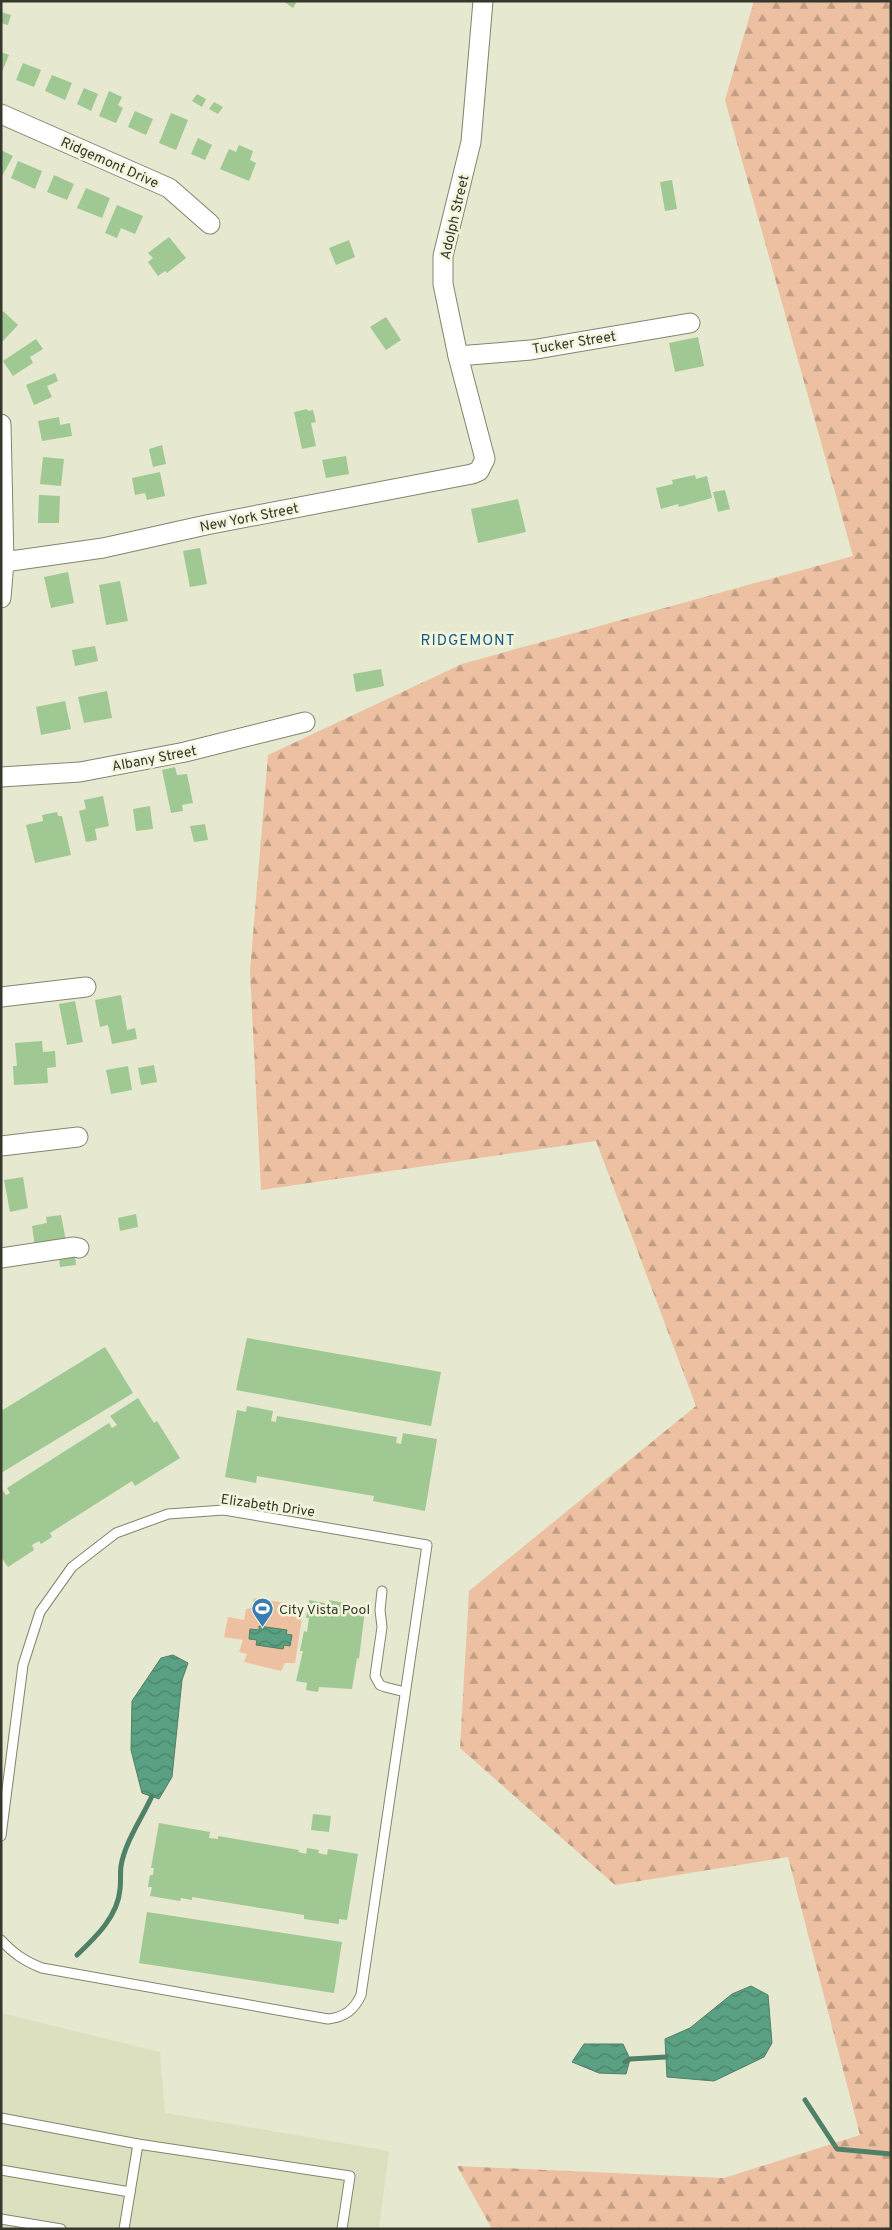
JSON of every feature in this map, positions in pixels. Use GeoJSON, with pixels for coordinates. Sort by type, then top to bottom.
{"type":"FeatureCollection","features":[{"type":"Feature","properties":{"kind":"street","name":"Adolph Street"},"geometry":{"type":"LineString","coordinates":[[483,1],[471,142],[442,256],[443,284],[458,356],[484,459]]}},
{"type":"Feature","properties":{"kind":"street","name":"Ridgemont Drive"},"geometry":{"type":"LineString","coordinates":[[1,114],[169,188],[210,224]]}},
{"type":"Feature","properties":{"kind":"street","name":"Tucker Street"},"geometry":{"type":"LineString","coordinates":[[458,356],[531,350],[690,323]]}},
{"type":"Feature","properties":{"kind":"street"},"geometry":{"type":"LineString","coordinates":[[1,424],[4,562],[1,598]]}},
{"type":"Feature","properties":{"kind":"street","name":"New York Street"},"geometry":{"type":"LineString","coordinates":[[4,562],[103,548],[206,525],[472,474],[479,471],[484,459]]}},
{"type":"Feature","properties":{"kind":"street","name":"Albany Street"},"geometry":{"type":"LineString","coordinates":[[1,777],[80,772],[185,752],[305,722]]}},
{"type":"Feature","properties":{"kind":"street"},"geometry":{"type":"LineString","coordinates":[[1,997],[86,987]]}},
{"type":"Feature","properties":{"kind":"street"},"geometry":{"type":"LineString","coordinates":[[1,1146],[78,1137]]}},
{"type":"Feature","properties":{"kind":"street"},"geometry":{"type":"LineString","coordinates":[[1,1258],[74,1246],[79,1248]]}},
{"type":"Feature","properties":{"kind":"lane","name":"Elizabeth Drive"},"geometry":{"type":"LineString","coordinates":[[1,1836],[23,1665],[40,1612],[72,1567],[116,1533],[168,1514],[224,1510],[427,1545],[405,1692]]}},
{"type":"Feature","properties":{"kind":"lane"},"geometry":{"type":"LineString","coordinates":[[1,1940],[13,1953],[26,1962],[42,1968],[328,2019],[339,2018],[349,2013],[361,1995],[405,1692],[385,1687],[380,1684],[375,1676],[382,1627],[380,1610],[382,1591]]}},
{"type":"Feature","properties":{"kind":"lane"},"geometry":{"type":"LineString","coordinates":[[1,2118],[138,2144],[350,2176],[342,2229]]}},
{"type":"Feature","properties":{"kind":"lane"},"geometry":{"type":"LineString","coordinates":[[124,2229],[138,2144]]}},
{"type":"Feature","properties":{"kind":"lane"},"geometry":{"type":"LineString","coordinates":[[1,2170],[130,2192]]}},
{"type":"Feature","properties":{"kind":"lane"},"geometry":{"type":"LineString","coordinates":[[1,2219],[60,2229]]}},
{"type":"Feature","properties":{"kind":"shaded area"},"geometry":{"type":"Polygon","coordinates":[[[1,2013],[160,2052],[165,2113],[389,2151],[379,2229],[1,2229],[1,2013]]]}},
{"type":"Feature","properties":{"kind":"green space"},"geometry":{"type":"Polygon","coordinates":[[[754,1],[891,1],[891,2229],[492,2229],[457,2166],[724,2178],[860,2135],[788,1857],[615,1885],[460,1748],[469,1591],[696,1406],[596,1141],[261,1190],[250,971],[268,755],[462,664],[853,556],[725,100],[754,1]]]}},
{"type":"Feature","properties":{"kind":"green space","name":"City Vista Pool"},"geometry":{"type":"Polygon","coordinates":[[[254,1598],[292,1604],[291,1616],[302,1618],[295,1663],[285,1663],[281,1671],[244,1662],[247,1654],[239,1652],[243,1640],[224,1637],[228,1617],[244,1620],[246,1609],[252,1608],[254,1598]]]}},
{"type":"Feature","properties":{"kind":"water"},"geometry":{"type":"Polygon","coordinates":[[[259,1626],[287,1630],[286,1634],[292,1635],[290,1646],[284,1645],[283,1649],[256,1645],[257,1640],[249,1639],[250,1629],[259,1630],[259,1626]]]}},
{"type":"Feature","properties":{"kind":"water"},"geometry":{"type":"Polygon","coordinates":[[[173,1655],[188,1663],[182,1680],[172,1777],[159,1799],[142,1793],[131,1750],[132,1701],[161,1658],[173,1655]]]}},
{"type":"Feature","properties":{"kind":"water"},"geometry":{"type":"Polygon","coordinates":[[[751,1986],[768,1995],[772,2043],[764,2057],[714,2081],[667,2077],[665,2039],[690,2028],[732,1994],[751,1986]]]}},
{"type":"Feature","properties":{"kind":"water"},"geometry":{"type":"Polygon","coordinates":[[[584,2044],[623,2044],[630,2059],[626,2074],[599,2073],[572,2062],[584,2044]]]}},
{"type":"Feature","properties":{"kind":"building"},"geometry":{"type":"Polygon","coordinates":[[[283,1],[297,1],[293,8],[283,1]]]}},
{"type":"Feature","properties":{"kind":"building"},"geometry":{"type":"Polygon","coordinates":[[[1,12],[11,15],[8,25],[1,23],[1,12]]]}},
{"type":"Feature","properties":{"kind":"building"},"geometry":{"type":"Polygon","coordinates":[[[1,52],[9,55],[1,74],[1,52]]]}},
{"type":"Feature","properties":{"kind":"building"},"geometry":{"type":"Polygon","coordinates":[[[23,63],[41,70],[34,87],[16,80],[23,63]]]}},
{"type":"Feature","properties":{"kind":"building"},"geometry":{"type":"Polygon","coordinates":[[[52,75],[72,83],[65,100],[45,91],[52,75]]]}},
{"type":"Feature","properties":{"kind":"building"},"geometry":{"type":"Polygon","coordinates":[[[84,88],[98,94],[91,111],[77,104],[84,88]]]}},
{"type":"Feature","properties":{"kind":"building"},"geometry":{"type":"Polygon","coordinates":[[[109,91],[122,97],[118,105],[123,108],[116,123],[99,116],[109,91]]]}},
{"type":"Feature","properties":{"kind":"building"},"geometry":{"type":"Polygon","coordinates":[[[197,94],[206,99],[202,107],[192,101],[197,94]]]}},
{"type":"Feature","properties":{"kind":"building"},"geometry":{"type":"Polygon","coordinates":[[[214,102],[223,107],[218,114],[209,109],[214,102]]]}},
{"type":"Feature","properties":{"kind":"building"},"geometry":{"type":"Polygon","coordinates":[[[135,111],[153,119],[146,135],[128,127],[135,111]]]}},
{"type":"Feature","properties":{"kind":"building"},"geometry":{"type":"Polygon","coordinates":[[[171,113],[188,120],[176,150],[159,143],[171,113]]]}},
{"type":"Feature","properties":{"kind":"building"},"geometry":{"type":"Polygon","coordinates":[[[198,138],[212,145],[205,160],[191,154],[198,138]]]}},
{"type":"Feature","properties":{"kind":"building"},"geometry":{"type":"Polygon","coordinates":[[[239,145],[253,151],[250,160],[256,163],[249,181],[220,169],[229,149],[236,152],[239,145]]]}},
{"type":"Feature","properties":{"kind":"building"},"geometry":{"type":"Polygon","coordinates":[[[1,150],[13,156],[1,178],[1,150]]]}},
{"type":"Feature","properties":{"kind":"building"},"geometry":{"type":"Polygon","coordinates":[[[18,161],[42,171],[35,189],[11,178],[18,161]]]}},
{"type":"Feature","properties":{"kind":"building"},"geometry":{"type":"Polygon","coordinates":[[[54,175],[74,184],[67,200],[47,192],[54,175]]]}},
{"type":"Feature","properties":{"kind":"building"},"geometry":{"type":"Polygon","coordinates":[[[672,180],[677,209],[665,211],[660,182],[672,180]]]}},
{"type":"Feature","properties":{"kind":"building"},"geometry":{"type":"Polygon","coordinates":[[[86,188],[110,198],[102,218],[77,208],[86,188]]]}},
{"type":"Feature","properties":{"kind":"building"},"geometry":{"type":"Polygon","coordinates":[[[117,205],[143,216],[135,234],[121,228],[117,238],[105,233],[117,205]]]}},
{"type":"Feature","properties":{"kind":"building"},"geometry":{"type":"Polygon","coordinates":[[[169,237],[186,258],[167,273],[165,271],[158,276],[148,262],[153,258],[148,253],[169,237]]]}},
{"type":"Feature","properties":{"kind":"building"},"geometry":{"type":"Polygon","coordinates":[[[349,240],[355,257],[336,265],[329,248],[349,240]]]}},
{"type":"Feature","properties":{"kind":"building"},"geometry":{"type":"Polygon","coordinates":[[[3,311],[18,325],[1,343],[1,313],[3,311]]]}},
{"type":"Feature","properties":{"kind":"building"},"geometry":{"type":"Polygon","coordinates":[[[386,317],[401,340],[386,350],[370,327],[386,317]]]}},
{"type":"Feature","properties":{"kind":"building"},"geometry":{"type":"Polygon","coordinates":[[[698,337],[704,366],[675,372],[669,343],[698,337]]]}},
{"type":"Feature","properties":{"kind":"building"},"geometry":{"type":"Polygon","coordinates":[[[36,339],[43,349],[30,357],[33,363],[13,376],[3,361],[36,339]]]}},
{"type":"Feature","properties":{"kind":"building"},"geometry":{"type":"Polygon","coordinates":[[[55,373],[58,381],[47,386],[52,397],[34,405],[26,385],[55,373]]]}},
{"type":"Feature","properties":{"kind":"building"},"geometry":{"type":"Polygon","coordinates":[[[307,409],[308,411],[313,410],[316,422],[311,423],[316,446],[302,449],[294,412],[307,409]]]}},
{"type":"Feature","properties":{"kind":"building"},"geometry":{"type":"Polygon","coordinates":[[[59,417],[60,425],[70,423],[72,436],[42,441],[38,421],[59,417]]]}},
{"type":"Feature","properties":{"kind":"building"},"geometry":{"type":"Polygon","coordinates":[[[162,445],[166,464],[153,467],[149,449],[162,445]]]}},
{"type":"Feature","properties":{"kind":"building"},"geometry":{"type":"Polygon","coordinates":[[[346,456],[349,474],[326,478],[322,460],[346,456]]]}},
{"type":"Feature","properties":{"kind":"building"},"geometry":{"type":"Polygon","coordinates":[[[43,457],[64,459],[61,486],[40,484],[43,457]]]}},
{"type":"Feature","properties":{"kind":"building"},"geometry":{"type":"Polygon","coordinates":[[[160,472],[165,496],[147,500],[145,493],[135,495],[132,478],[160,472]]]}},
{"type":"Feature","properties":{"kind":"building"},"geometry":{"type":"Polygon","coordinates":[[[695,475],[696,479],[707,476],[712,498],[679,507],[678,504],[661,509],[656,488],[673,484],[672,480],[695,475]]]}},
{"type":"Feature","properties":{"kind":"building"},"geometry":{"type":"Polygon","coordinates":[[[725,490],[730,509],[718,512],[713,492],[725,490]]]}},
{"type":"Feature","properties":{"kind":"building"},"geometry":{"type":"Polygon","coordinates":[[[39,495],[60,496],[59,523],[38,523],[39,495]]]}},
{"type":"Feature","properties":{"kind":"building"},"geometry":{"type":"Polygon","coordinates":[[[518,499],[526,532],[478,543],[471,509],[518,499]]]}},
{"type":"Feature","properties":{"kind":"building"},"geometry":{"type":"Polygon","coordinates":[[[200,548],[207,584],[190,587],[183,551],[200,548]]]}},
{"type":"Feature","properties":{"kind":"building"},"geometry":{"type":"Polygon","coordinates":[[[68,572],[74,603],[51,608],[44,577],[68,572]]]}},
{"type":"Feature","properties":{"kind":"building"},"geometry":{"type":"Polygon","coordinates":[[[120,581],[128,621],[106,625],[99,585],[120,581]]]}},
{"type":"Feature","properties":{"kind":"building"},"geometry":{"type":"Polygon","coordinates":[[[95,646],[98,661],[75,666],[72,650],[95,646]]]}},
{"type":"Feature","properties":{"kind":"building"},"geometry":{"type":"Polygon","coordinates":[[[381,669],[384,686],[356,692],[353,674],[381,669]]]}},
{"type":"Feature","properties":{"kind":"building"},"geometry":{"type":"Polygon","coordinates":[[[107,691],[112,718],[84,723],[78,697],[107,691]]]}},
{"type":"Feature","properties":{"kind":"building"},"geometry":{"type":"Polygon","coordinates":[[[65,701],[71,729],[41,735],[36,707],[65,701]]]}},
{"type":"Feature","properties":{"kind":"building"},"geometry":{"type":"Polygon","coordinates":[[[175,767],[177,775],[187,774],[193,803],[182,805],[183,811],[171,813],[162,770],[175,767]]]}},
{"type":"Feature","properties":{"kind":"building"},"geometry":{"type":"Polygon","coordinates":[[[103,796],[109,826],[95,829],[97,840],[86,842],[79,811],[86,809],[84,800],[103,796]]]}},
{"type":"Feature","properties":{"kind":"building"},"geometry":{"type":"Polygon","coordinates":[[[150,806],[153,829],[136,831],[133,809],[150,806]]]}},
{"type":"Feature","properties":{"kind":"building"},"geometry":{"type":"Polygon","coordinates":[[[57,812],[58,816],[62,816],[71,855],[35,863],[26,825],[43,821],[42,815],[57,812]]]}},
{"type":"Feature","properties":{"kind":"building"},"geometry":{"type":"Polygon","coordinates":[[[205,824],[208,840],[194,842],[190,826],[205,824]]]}},
{"type":"Feature","properties":{"kind":"building"},"geometry":{"type":"Polygon","coordinates":[[[121,995],[127,1030],[135,1028],[137,1039],[112,1044],[108,1025],[100,1027],[95,1000],[121,995]]]}},
{"type":"Feature","properties":{"kind":"building"},"geometry":{"type":"Polygon","coordinates":[[[75,1001],[83,1042],[67,1045],[59,1004],[75,1001]]]}},
{"type":"Feature","properties":{"kind":"building"},"geometry":{"type":"Polygon","coordinates":[[[42,1041],[43,1052],[55,1051],[56,1067],[47,1068],[48,1083],[14,1085],[13,1066],[17,1066],[15,1043],[42,1041]]]}},
{"type":"Feature","properties":{"kind":"building"},"geometry":{"type":"Polygon","coordinates":[[[154,1065],[157,1082],[141,1085],[138,1068],[154,1065]]]}},
{"type":"Feature","properties":{"kind":"building"},"geometry":{"type":"Polygon","coordinates":[[[128,1066],[132,1090],[111,1094],[106,1070],[128,1066]]]}},
{"type":"Feature","properties":{"kind":"building"},"geometry":{"type":"Polygon","coordinates":[[[23,1177],[28,1208],[10,1212],[4,1180],[23,1177]]]}},
{"type":"Feature","properties":{"kind":"building"},"geometry":{"type":"Polygon","coordinates":[[[136,1214],[138,1227],[120,1231],[118,1218],[136,1214]]]}},
{"type":"Feature","properties":{"kind":"building"},"geometry":{"type":"Polygon","coordinates":[[[61,1215],[66,1241],[35,1247],[32,1226],[47,1223],[46,1217],[61,1215]]]}},
{"type":"Feature","properties":{"kind":"building"},"geometry":{"type":"Polygon","coordinates":[[[75,1255],[76,1265],[60,1267],[59,1257],[75,1255]]]}},
{"type":"Feature","properties":{"kind":"building"},"geometry":{"type":"Polygon","coordinates":[[[247,1338],[441,1372],[431,1426],[236,1390],[247,1338]]]}},
{"type":"Feature","properties":{"kind":"building"},"geometry":{"type":"Polygon","coordinates":[[[105,1347],[133,1393],[1,1473],[1,1411],[105,1347]]]}},
{"type":"Feature","properties":{"kind":"building"},"geometry":{"type":"Polygon","coordinates":[[[138,1398],[154,1423],[157,1421],[180,1458],[135,1486],[132,1481],[50,1533],[52,1537],[41,1544],[39,1541],[32,1545],[34,1550],[8,1567],[1,1557],[1,1488],[6,1495],[10,1493],[7,1488],[109,1423],[112,1428],[117,1425],[110,1416],[138,1398]]]}},
{"type":"Feature","properties":{"kind":"building"},"geometry":{"type":"Polygon","coordinates":[[[247,1406],[273,1411],[271,1421],[276,1422],[277,1416],[397,1437],[396,1443],[401,1444],[403,1433],[437,1439],[425,1511],[373,1501],[374,1496],[257,1476],[256,1483],[225,1477],[237,1410],[246,1412],[247,1406]]]}},
{"type":"Feature","properties":{"kind":"building"},"geometry":{"type":"Polygon","coordinates":[[[309,1600],[329,1604],[329,1600],[349,1604],[348,1607],[365,1610],[359,1659],[357,1658],[352,1689],[319,1687],[318,1692],[306,1690],[307,1683],[296,1681],[303,1651],[300,1651],[304,1631],[307,1632],[309,1618],[306,1618],[309,1600]]]}},
{"type":"Feature","properties":{"kind":"building"},"geometry":{"type":"Polygon","coordinates":[[[313,1814],[331,1816],[329,1832],[311,1830],[313,1814]]]}},
{"type":"Feature","properties":{"kind":"building"},"geometry":{"type":"Polygon","coordinates":[[[159,1823],[210,1832],[209,1838],[218,1839],[218,1836],[299,1850],[298,1852],[306,1854],[307,1848],[319,1850],[318,1853],[327,1855],[328,1849],[358,1854],[347,1920],[339,1919],[339,1924],[304,1919],[304,1915],[192,1897],[192,1900],[181,1898],[180,1901],[150,1896],[152,1887],[148,1887],[150,1875],[153,1875],[154,1868],[151,1868],[159,1823]]]}},
{"type":"Feature","properties":{"kind":"building"},"geometry":{"type":"Polygon","coordinates":[[[147,1912],[342,1942],[334,1993],[139,1963],[147,1912]]]}},
{"type":"Feature","properties":{"kind":"waterway"},"geometry":{"type":"LineString","coordinates":[[77,1955],[111,1917],[118,1899],[123,1857],[152,1796]]}},
{"type":"Feature","properties":{"kind":"waterway"},"geometry":{"type":"LineString","coordinates":[[625,2062],[630,2059],[666,2057]]}},
{"type":"Feature","properties":{"kind":"waterway"},"geometry":{"type":"LineString","coordinates":[[805,2100],[837,2149],[891,2154]]}},
{"type":"Feature","properties":{"kind":"place","name":"City Vista Pool"},"geometry":{"type":"Point","coordinates":[263,1628]}},
{"type":"Feature","properties":{"kind":"district","name":"RIDGEMONT"},"geometry":{"type":"Point","coordinates":[468,640]}}]}
